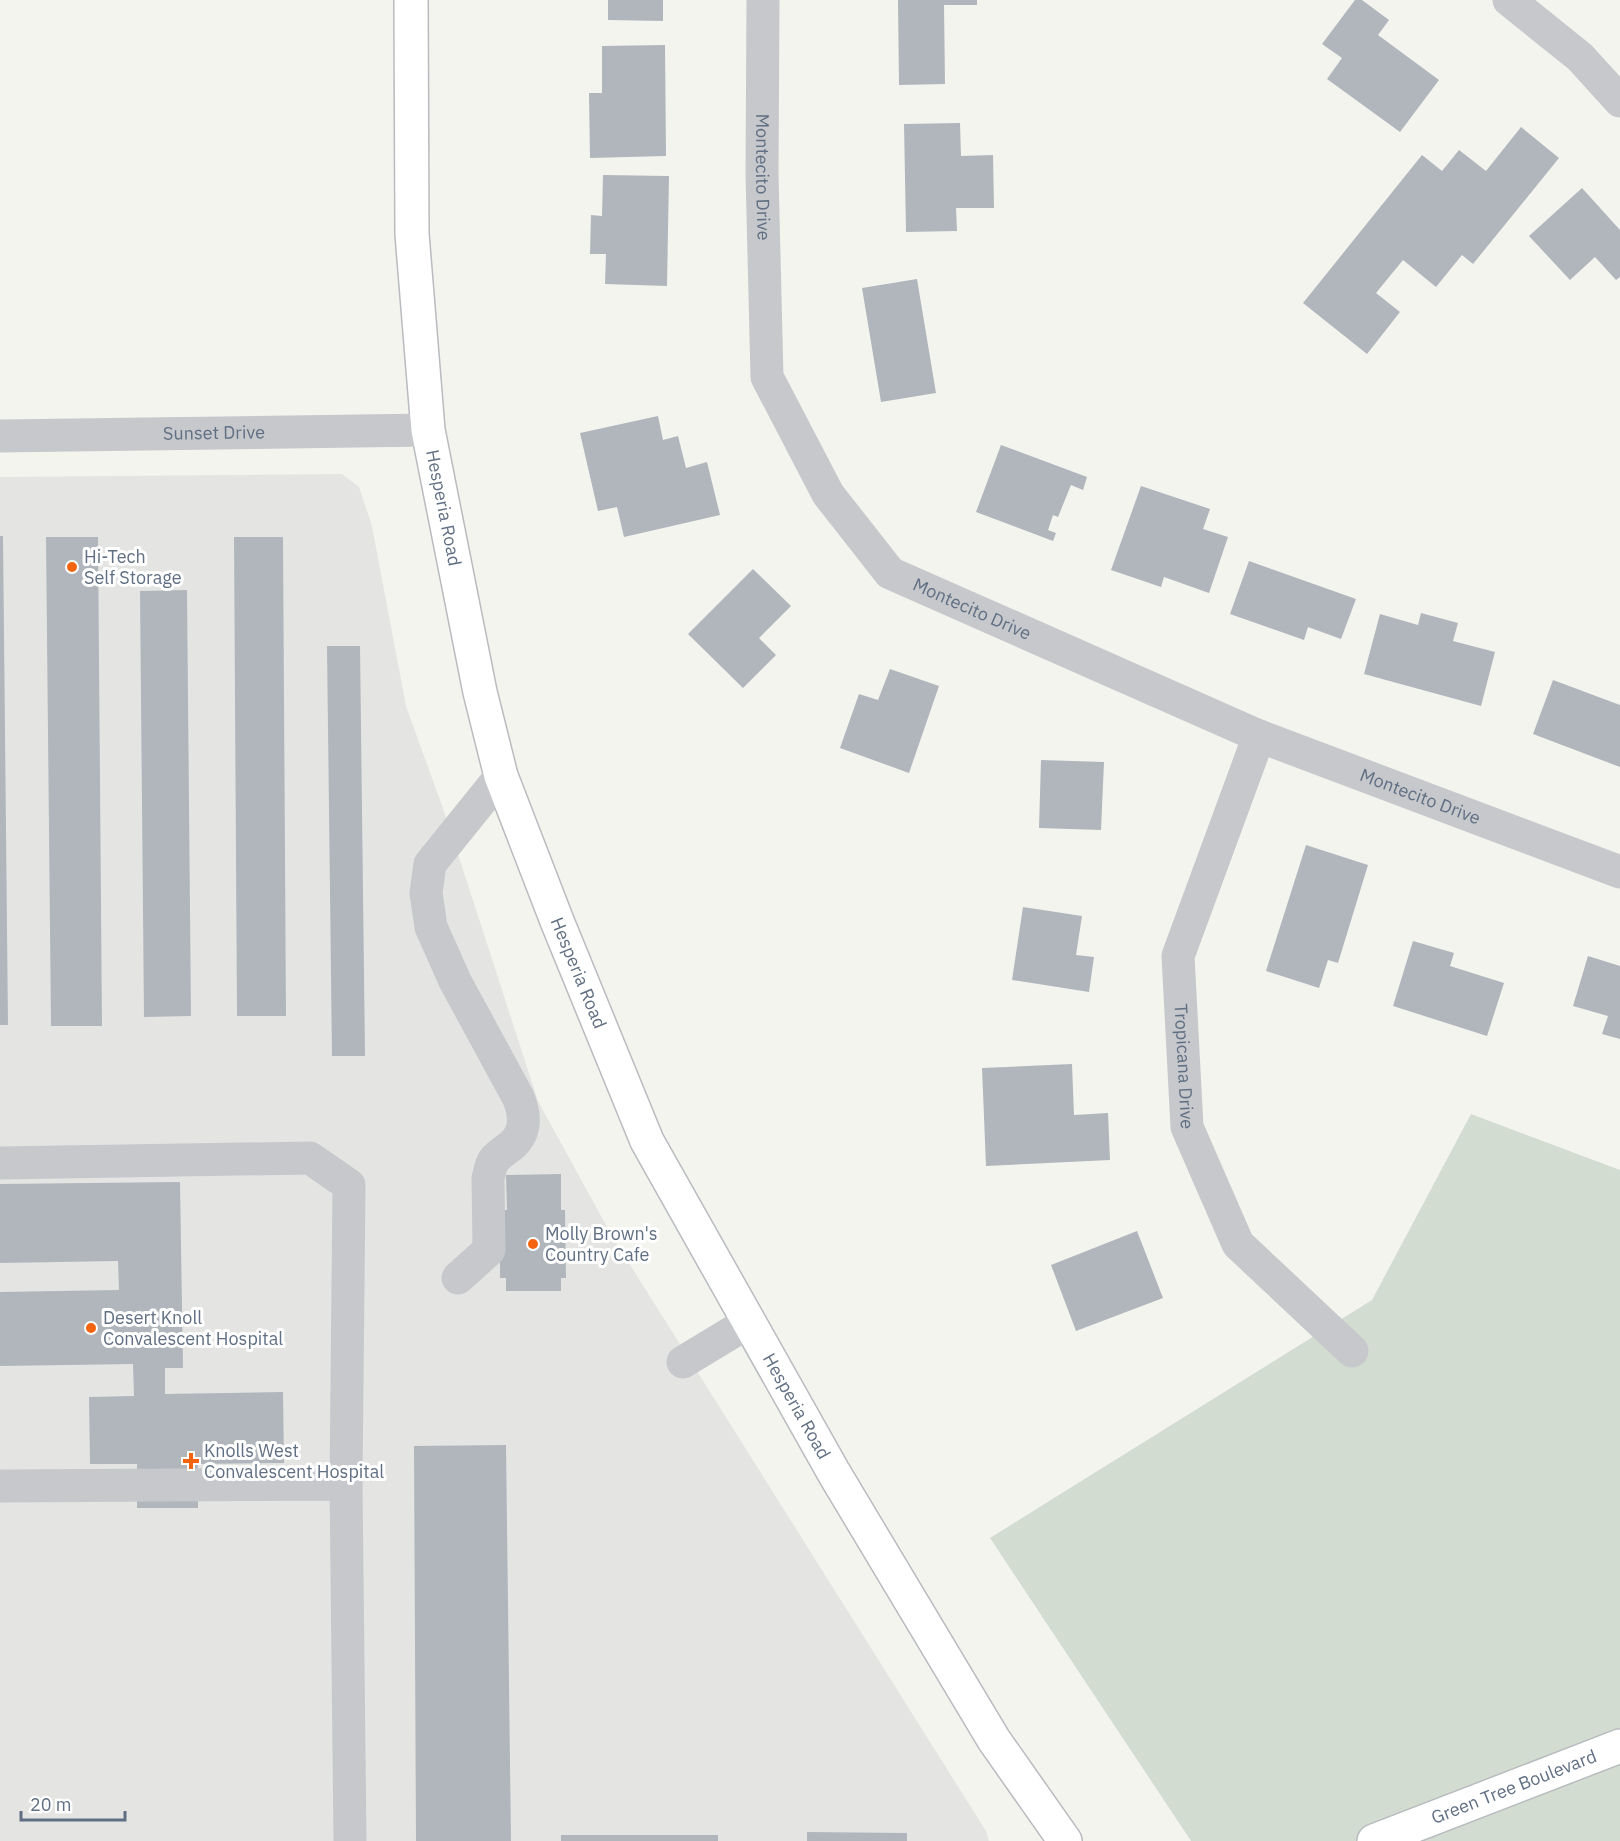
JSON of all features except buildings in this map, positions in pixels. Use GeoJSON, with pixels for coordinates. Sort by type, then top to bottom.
{"type":"FeatureCollection","features":[{"type":"Feature","properties":{"kind":"main road","name":"Hesperia Road"},"geometry":{"type":"LineString","coordinates":[[411,0],[412,234],[428,430],[480,692],[501,776],[557,921],[647,1141],[834,1473],[994,1740],[1065,1841]]}},
{"type":"Feature","properties":{"kind":"main road","name":"Green Tree Boulevard"},"geometry":{"type":"LineString","coordinates":[[1374,1841],[1620,1746]]}},
{"type":"Feature","properties":{"kind":"street","name":"Montecito Drive"},"geometry":{"type":"LineString","coordinates":[[763,0],[762,174],[767,377],[828,494],[890,573],[1259,736],[1620,872]]}},
{"type":"Feature","properties":{"kind":"street"},"geometry":{"type":"LineString","coordinates":[[1509,0],[1580,57],[1620,101]]}},
{"type":"Feature","properties":{"kind":"street","name":"Sunset Drive"},"geometry":{"type":"LineString","coordinates":[[0,436],[428,430]]}},
{"type":"Feature","properties":{"kind":"street","name":"Tropicana Drive"},"geometry":{"type":"LineString","coordinates":[[1259,736],[1179,956],[1187,1127],[1238,1244],[1352,1351]]}},
{"type":"Feature","properties":{"kind":"street"},"geometry":{"type":"LineString","coordinates":[[458,1278],[489,1250],[488,1178],[490,1168],[495,1160],[518,1140],[524,1125],[522,1106],[518,1097],[455,981],[431,927],[426,893],[430,864],[501,776]]}},
{"type":"Feature","properties":{"kind":"street"},"geometry":{"type":"LineString","coordinates":[[0,1163],[310,1158],[350,1185],[346,1484],[350,1841]]}},
{"type":"Feature","properties":{"kind":"street"},"geometry":{"type":"LineString","coordinates":[[683,1362],[749,1322]]}},
{"type":"Feature","properties":{"kind":"street"},"geometry":{"type":"LineString","coordinates":[[0,1486],[346,1484]]}},
{"type":"Feature","properties":{"kind":"shaded area"},"geometry":{"type":"Polygon","coordinates":[[[342,474],[359,487],[372,526],[406,706],[445,814],[538,1101],[612,1236],[986,1831],[989,1841],[0,1841],[0,477],[342,474]]]}},
{"type":"Feature","properties":{"kind":"shaded area"},"geometry":{"type":"Polygon","coordinates":[[[1471,1114],[1620,1170],[1620,1841],[1191,1841],[990,1538],[1372,1300],[1471,1114]]]}},
{"type":"Feature","properties":{"kind":"place","name":"Hi-Tech Self Storage"},"geometry":{"type":"Point","coordinates":[72,567]}},
{"type":"Feature","properties":{"kind":"place","name":"Molly Brown's Country Cafe"},"geometry":{"type":"Point","coordinates":[533,1244]}},
{"type":"Feature","properties":{"kind":"place","name":"Desert Knoll Convalescent Hospital"},"geometry":{"type":"Point","coordinates":[91,1328]}},
{"type":"Feature","properties":{"kind":"place","name":"Knolls West Convalescent Hospital"},"geometry":{"type":"Point","coordinates":[191,1461]}}]}
